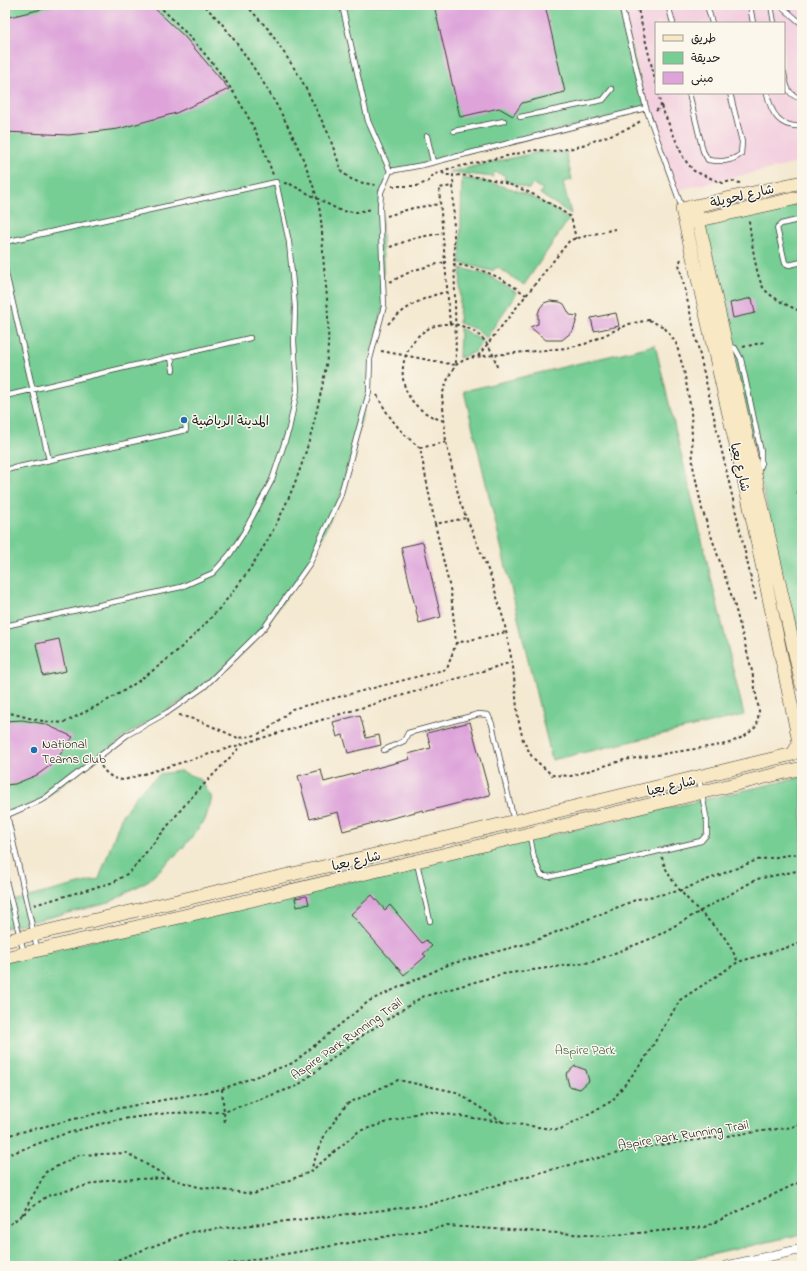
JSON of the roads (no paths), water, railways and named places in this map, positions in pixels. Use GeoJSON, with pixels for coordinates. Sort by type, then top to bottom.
{"type":"FeatureCollection","features":[{"type":"Feature","properties":{"kind":"street","name":"شارع لحويلة"},"geometry":{"type":"LineString","coordinates":[[682,209],[802,182]]}},
{"type":"Feature","properties":{"kind":"street","name":"شارع لحويلة"},"geometry":{"type":"LineString","coordinates":[[685,223],[802,197]]}},
{"type":"Feature","properties":{"kind":"street","name":"شارع بعيا"},"geometry":{"type":"LineString","coordinates":[[695,206],[731,347],[755,475],[802,684]]}},
{"type":"Feature","properties":{"kind":"street","name":"شارع بعيا"},"geometry":{"type":"LineString","coordinates":[[5,941],[413,846],[699,778],[793,754],[799,743],[750,509],[682,209]]}},
{"type":"Feature","properties":{"kind":"street","name":"شارع بعيا"},"geometry":{"type":"LineString","coordinates":[[5,958],[802,768]]}},
{"type":"Feature","properties":{"kind":"street"},"geometry":{"type":"LineString","coordinates":[[514,822],[524,835]]}},
{"type":"Feature","properties":{"kind":"street"},"geometry":{"type":"LineString","coordinates":[[413,846],[417,861]]}},
{"type":"Feature","properties":{"kind":"street"},"geometry":{"type":"LineString","coordinates":[[727,1266],[802,1249]]}},
{"type":"Feature","properties":{"kind":"lane"},"geometry":{"type":"LineString","coordinates":[[38,950],[6,816],[44,799],[127,735],[168,712],[204,687],[264,628],[310,563],[340,497],[369,392],[370,359],[384,306],[380,208],[381,192],[390,171],[368,121],[342,5]]}},
{"type":"Feature","properties":{"kind":"lane"},"geometry":{"type":"LineString","coordinates":[[621,5],[646,108],[676,188],[682,209]]}},
{"type":"Feature","properties":{"kind":"lane"},"geometry":{"type":"LineString","coordinates":[[668,5],[673,22]]}},
{"type":"Feature","properties":{"kind":"lane"},"geometry":{"type":"LineString","coordinates":[[707,5],[712,22]]}},
{"type":"Feature","properties":{"kind":"lane"},"geometry":{"type":"LineString","coordinates":[[750,5],[753,22]]}},
{"type":"Feature","properties":{"kind":"lane"},"geometry":{"type":"LineString","coordinates":[[771,5],[774,22]]}},
{"type":"Feature","properties":{"kind":"lane"},"geometry":{"type":"LineString","coordinates":[[780,5],[802,24]]}},
{"type":"Feature","properties":{"kind":"lane"},"geometry":{"type":"LineString","coordinates":[[785,78],[787,89],[796,97],[802,98]]}},
{"type":"Feature","properties":{"kind":"lane"},"geometry":{"type":"LineString","coordinates":[[520,117],[603,100],[612,89]]}},
{"type":"Feature","properties":{"kind":"lane"},"geometry":{"type":"LineString","coordinates":[[689,94],[703,151],[708,160],[719,162],[735,159],[741,154],[742,142],[730,94]]}},
{"type":"Feature","properties":{"kind":"lane"},"geometry":{"type":"LineString","coordinates":[[767,94],[776,117],[782,123],[793,126],[802,126]]}},
{"type":"Feature","properties":{"kind":"lane"},"geometry":{"type":"LineString","coordinates":[[390,171],[433,162],[646,108]]}},
{"type":"Feature","properties":{"kind":"lane"},"geometry":{"type":"LineString","coordinates":[[454,131],[504,121]]}},
{"type":"Feature","properties":{"kind":"lane"},"geometry":{"type":"LineString","coordinates":[[427,136],[433,162]]}},
{"type":"Feature","properties":{"kind":"lane"},"geometry":{"type":"LineString","coordinates":[[5,242],[276,182],[289,242],[295,307],[294,341],[298,390],[289,428],[272,480],[243,534],[230,554],[213,573],[181,587],[5,626]]}},
{"type":"Feature","properties":{"kind":"lane"},"geometry":{"type":"LineString","coordinates":[[802,219],[781,224],[777,228],[785,263],[789,265],[802,262]]}},
{"type":"Feature","properties":{"kind":"lane"},"geometry":{"type":"LineString","coordinates":[[5,269],[49,460]]}},
{"type":"Feature","properties":{"kind":"lane"},"geometry":{"type":"LineString","coordinates":[[5,396],[250,338]]}},
{"type":"Feature","properties":{"kind":"lane"},"geometry":{"type":"LineString","coordinates":[[170,357],[173,370]]}},
{"type":"Feature","properties":{"kind":"lane"},"geometry":{"type":"LineString","coordinates":[[5,470],[186,430],[185,421]]}},
{"type":"Feature","properties":{"kind":"lane"},"geometry":{"type":"LineString","coordinates":[[384,750],[404,741],[408,733],[479,714],[488,715],[492,724],[514,822]]}},
{"type":"Feature","properties":{"kind":"lane"},"geometry":{"type":"LineString","coordinates":[[524,835],[541,875],[549,877],[701,841],[708,834],[699,778]]}},
{"type":"Feature","properties":{"kind":"lane"},"geometry":{"type":"LineString","coordinates":[[417,861],[430,921]]}},
{"type":"Feature","properties":{"kind":"lane"},"geometry":{"type":"LineString","coordinates":[[5,877],[24,954]]}},
{"type":"Feature","properties":{"kind":"place","name":"المدينة الرياضية"},"geometry":{"type":"Point","coordinates":[184,420]}},
{"type":"Feature","properties":{"kind":"place","name":"National Teams Club"},"geometry":{"type":"Point","coordinates":[34,750]}},
{"type":"Feature","properties":{"kind":"park label","name":"Aspire Park"},"geometry":{"type":"Point","coordinates":[585,1049]}}]}
